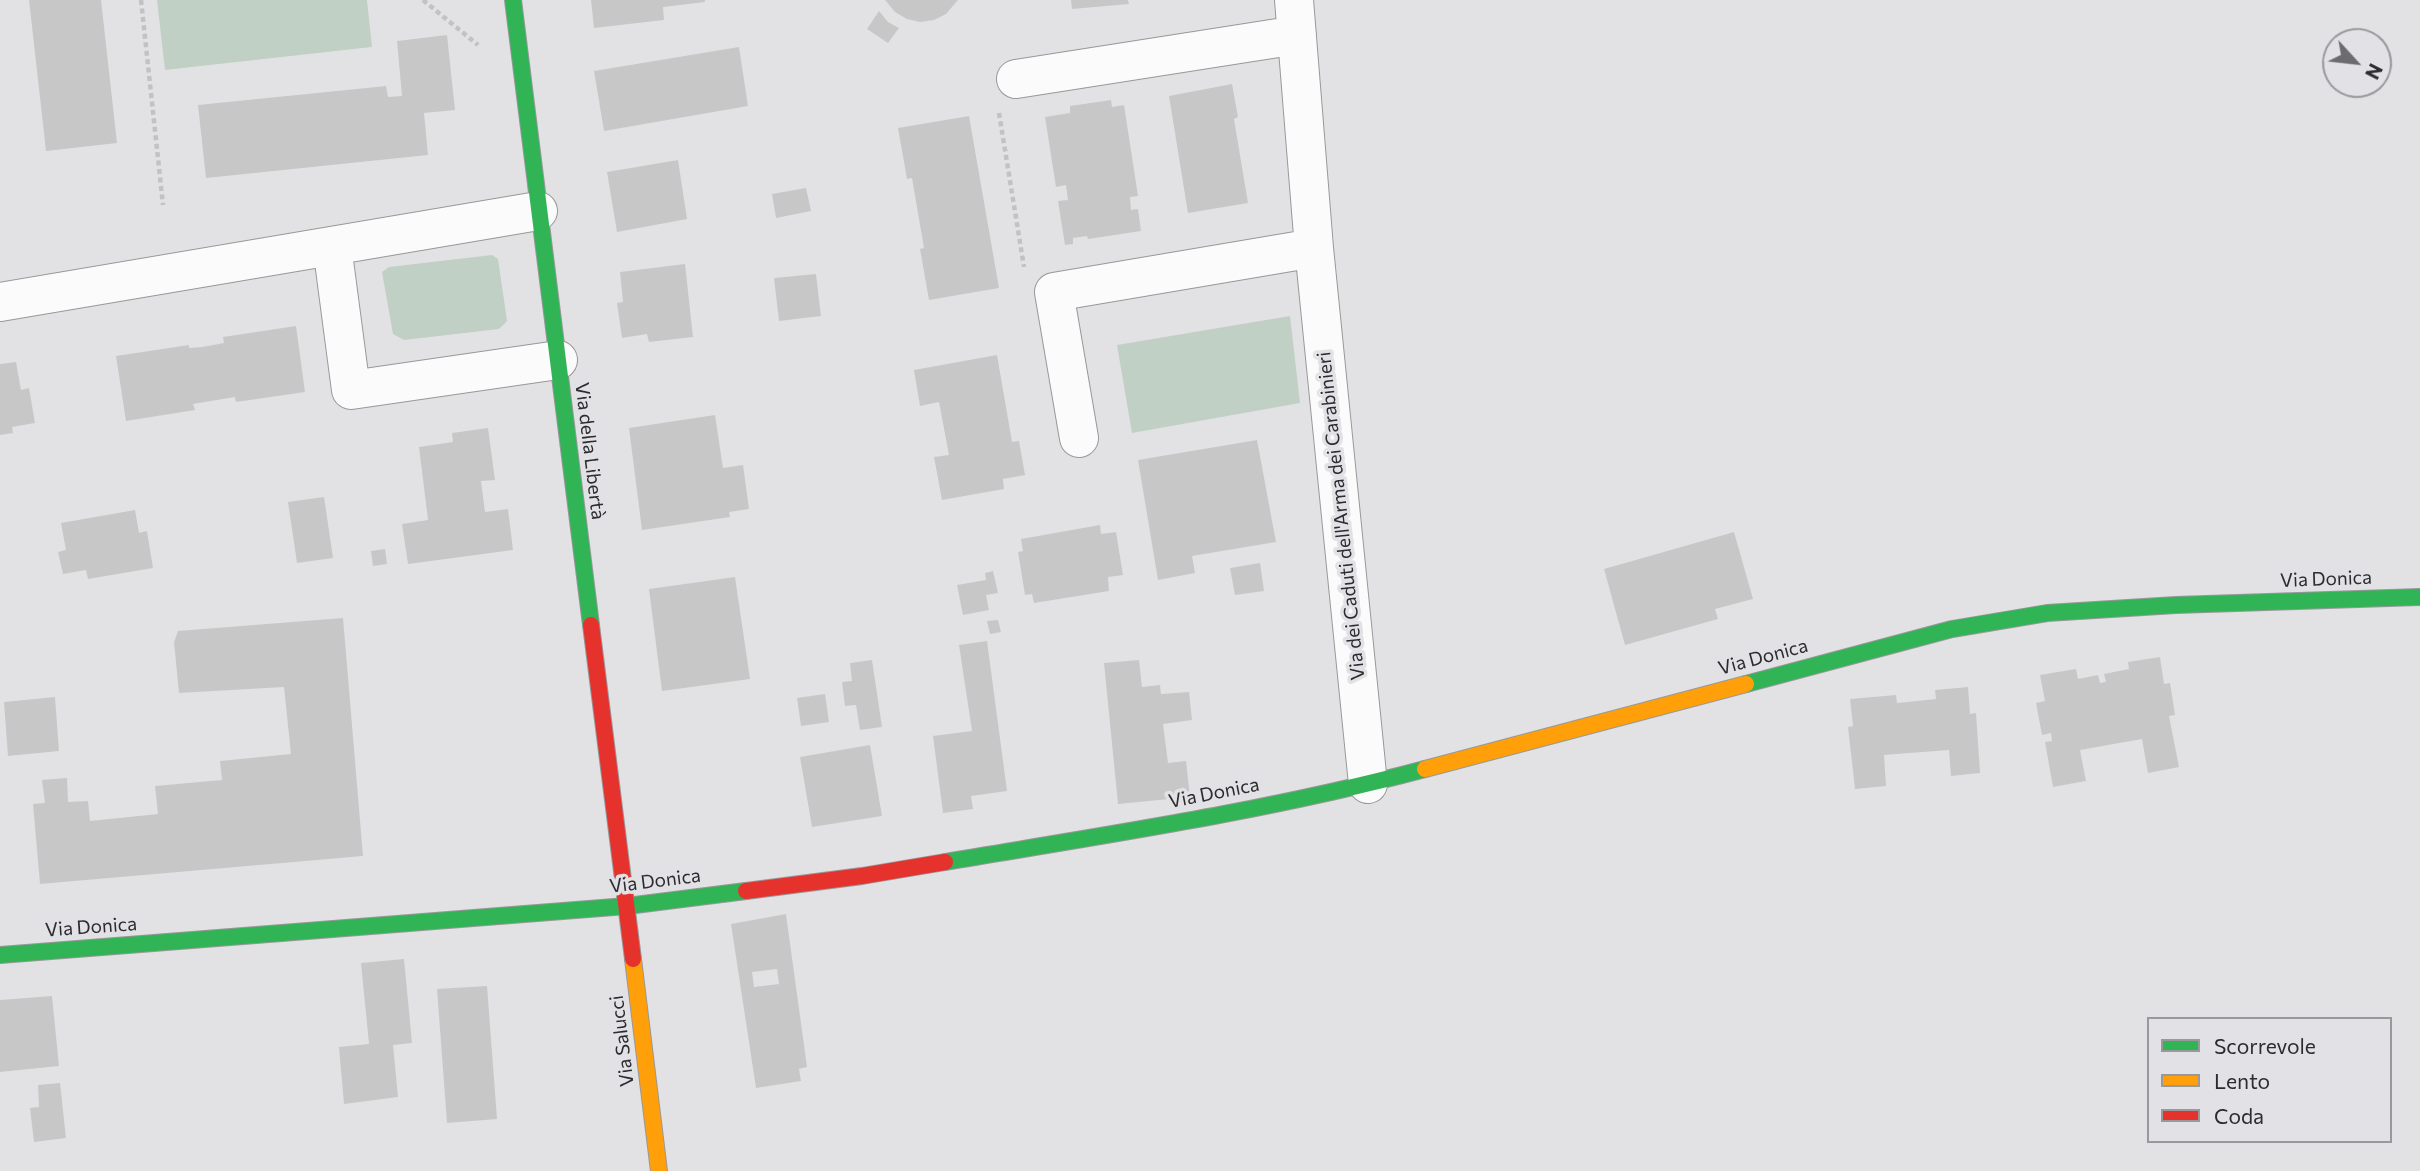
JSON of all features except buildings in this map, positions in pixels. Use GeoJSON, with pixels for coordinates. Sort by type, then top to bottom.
{"type":"FeatureCollection","features":[{"type":"Feature","properties":{"kind":"street","name":"Via della Libertà"},"geometry":{"type":"LineString","coordinates":[[513,0],[627,906]]}},
{"type":"Feature","properties":{"kind":"street","name":"Via dei Caduti dell'Arma dei Carabinieri"},"geometry":{"type":"LineString","coordinates":[[1016,79],[1295,17],[1314,248],[1368,784]]}},
{"type":"Feature","properties":{"kind":"street"},"geometry":{"type":"LineString","coordinates":[[0,302],[538,211]]}},
{"type":"Feature","properties":{"kind":"street"},"geometry":{"type":"LineString","coordinates":[[332,246],[351,390],[558,360]]}},
{"type":"Feature","properties":{"kind":"street"},"geometry":{"type":"LineString","coordinates":[[1079,438],[1054,292],[1314,248]]}},
{"type":"Feature","properties":{"kind":"street","name":"Via Donica"},"geometry":{"type":"LineString","coordinates":[[0,955],[627,906],[903,870],[1137,830],[1368,784],[1952,629],[2047,613],[2176,605],[2420,597]]}},
{"type":"Feature","properties":{"kind":"street","name":"Via Salucci"},"geometry":{"type":"LineString","coordinates":[[627,906],[659,1171]]}},
{"type":"Feature","properties":{"kind":"path"},"geometry":{"type":"LineString","coordinates":[[141,0],[163,205]]}},
{"type":"Feature","properties":{"kind":"path"},"geometry":{"type":"LineString","coordinates":[[423,0],[522,81]]}},
{"type":"Feature","properties":{"kind":"path"},"geometry":{"type":"LineString","coordinates":[[1016,79],[994,83],[1026,276],[1054,292]]}},
{"type":"Feature","properties":{"kind":"green space"},"geometry":{"type":"Polygon","coordinates":[[[157,0],[367,0],[372,47],[165,70],[157,0]]]}},
{"type":"Feature","properties":{"kind":"green space"},"geometry":{"type":"Polygon","coordinates":[[[492,255],[498,259],[507,321],[499,329],[404,340],[393,334],[382,272],[389,267],[492,255]]]}},
{"type":"Feature","properties":{"kind":"green space"},"geometry":{"type":"Polygon","coordinates":[[[1290,316],[1300,403],[1132,433],[1117,345],[1290,316]]]}},
{"type":"Feature","properties":{"kind":"traffic: fast"},"geometry":{"type":"LineString","coordinates":[[513,0],[591,625]]}},
{"type":"Feature","properties":{"kind":"traffic: fast"},"geometry":{"type":"LineString","coordinates":[[1746,684],[1952,629],[2047,613],[2176,605],[2420,597]]}},
{"type":"Feature","properties":{"kind":"traffic: fast"},"geometry":{"type":"LineString","coordinates":[[945,862],[1246,810],[1425,769]]}},
{"type":"Feature","properties":{"kind":"traffic: fast"},"geometry":{"type":"LineString","coordinates":[[0,955],[627,906],[746,891]]}},
{"type":"Feature","properties":{"kind":"traffic: slow"},"geometry":{"type":"LineString","coordinates":[[1425,769],[1746,684]]}},
{"type":"Feature","properties":{"kind":"traffic: slow"},"geometry":{"type":"LineString","coordinates":[[633,959],[659,1171]]}},
{"type":"Feature","properties":{"kind":"traffic: jam"},"geometry":{"type":"LineString","coordinates":[[591,625],[633,959]]}},
{"type":"Feature","properties":{"kind":"traffic: jam"},"geometry":{"type":"LineString","coordinates":[[746,891],[945,862]]}}]}
